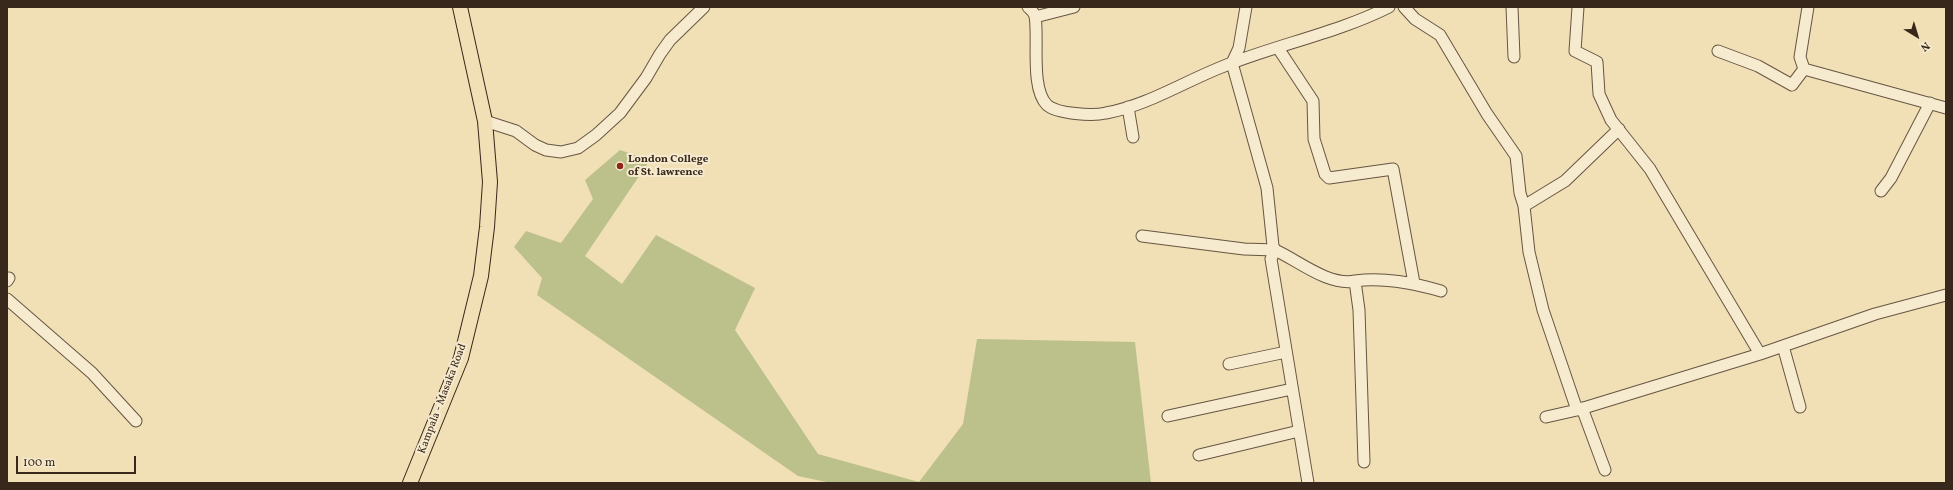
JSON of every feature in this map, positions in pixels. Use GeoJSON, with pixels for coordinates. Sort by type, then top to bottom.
{"type":"FeatureCollection","features":[{"type":"Feature","properties":{"kind":"main road","name":"Kampala - Masaka Road"},"geometry":{"type":"LineString","coordinates":[[410,483],[460,358],[481,276],[490,182],[485,121],[460,7]]}},
{"type":"Feature","properties":{"kind":"street"},"geometry":{"type":"LineString","coordinates":[[485,121],[516,131],[535,145],[546,150],[561,152],[578,148],[596,135],[620,113],[646,78],[670,40],[704,7]]}},
{"type":"Feature","properties":{"kind":"street"},"geometry":{"type":"LineString","coordinates":[[1028,7],[1035,16],[1036,63],[1042,98],[1048,106],[1055,110],[1084,114],[1105,114],[1128,107],[1232,63],[1342,28],[1389,7]]}},
{"type":"Feature","properties":{"kind":"street"},"geometry":{"type":"LineString","coordinates":[[1035,16],[1074,7]]}},
{"type":"Feature","properties":{"kind":"street"},"geometry":{"type":"LineString","coordinates":[[1246,7],[1239,48],[1232,63],[1267,188],[1275,250],[1271,259],[1308,483]]}},
{"type":"Feature","properties":{"kind":"street"},"geometry":{"type":"LineString","coordinates":[[1404,7],[1415,19],[1440,35],[1487,114],[1516,156],[1520,193],[1524,206],[1529,252],[1543,310],[1579,409],[1605,470]]}},
{"type":"Feature","properties":{"kind":"street"},"geometry":{"type":"LineString","coordinates":[[1512,7],[1514,57]]}},
{"type":"Feature","properties":{"kind":"street"},"geometry":{"type":"LineString","coordinates":[[1578,7],[1575,51],[1597,62],[1599,94],[1611,120],[1650,169],[1760,354]]}},
{"type":"Feature","properties":{"kind":"street"},"geometry":{"type":"LineString","coordinates":[[1804,69],[1800,57],[1808,7]]}},
{"type":"Feature","properties":{"kind":"street"},"geometry":{"type":"LineString","coordinates":[[1278,48],[1313,101],[1314,139],[1325,174],[1329,178],[1393,169],[1414,283]]}},
{"type":"Feature","properties":{"kind":"street"},"geometry":{"type":"LineString","coordinates":[[1718,51],[1758,66],[1792,85],[1804,69]]}},
{"type":"Feature","properties":{"kind":"street"},"geometry":{"type":"LineString","coordinates":[[1804,69],[1946,108]]}},
{"type":"Feature","properties":{"kind":"street"},"geometry":{"type":"LineString","coordinates":[[1881,190],[1891,178],[1930,103]]}},
{"type":"Feature","properties":{"kind":"street"},"geometry":{"type":"LineString","coordinates":[[1128,107],[1133,137]]}},
{"type":"Feature","properties":{"kind":"street"},"geometry":{"type":"LineString","coordinates":[[1524,206],[1565,181],[1619,129]]}},
{"type":"Feature","properties":{"kind":"street"},"geometry":{"type":"LineString","coordinates":[[1142,236],[1244,249],[1275,250],[1317,273],[1345,283],[1355,280],[1370,279],[1414,283],[1441,291]]}},
{"type":"Feature","properties":{"kind":"street"},"geometry":{"type":"LineString","coordinates":[[1355,280],[1359,310],[1364,462]]}},
{"type":"Feature","properties":{"kind":"street"},"geometry":{"type":"LineString","coordinates":[[1546,417],[1579,409],[1760,354],[1875,314],[1946,296]]}},
{"type":"Feature","properties":{"kind":"street"},"geometry":{"type":"LineString","coordinates":[[7,299],[92,373],[136,421]]}},
{"type":"Feature","properties":{"kind":"street"},"geometry":{"type":"LineString","coordinates":[[1783,346],[1800,407]]}},
{"type":"Feature","properties":{"kind":"street"},"geometry":{"type":"LineString","coordinates":[[1229,364],[1286,352]]}},
{"type":"Feature","properties":{"kind":"street"},"geometry":{"type":"LineString","coordinates":[[1168,416],[1292,389]]}},
{"type":"Feature","properties":{"kind":"street"},"geometry":{"type":"LineString","coordinates":[[1199,455],[1299,431]]}},
{"type":"Feature","properties":{"kind":"green space"},"geometry":{"type":"Polygon","coordinates":[[[620,150],[650,160],[585,256],[622,284],[656,235],[755,288],[735,330],[818,454],[919,482],[963,424],[977,339],[1135,342],[1151,483],[831,483],[798,476],[537,295],[542,278],[514,247],[526,231],[561,243],[593,199],[585,180],[620,150]]]}},
{"type":"Feature","properties":{"kind":"place","name":"London College of St. lawrence"},"geometry":{"type":"Point","coordinates":[620,166]}}]}
